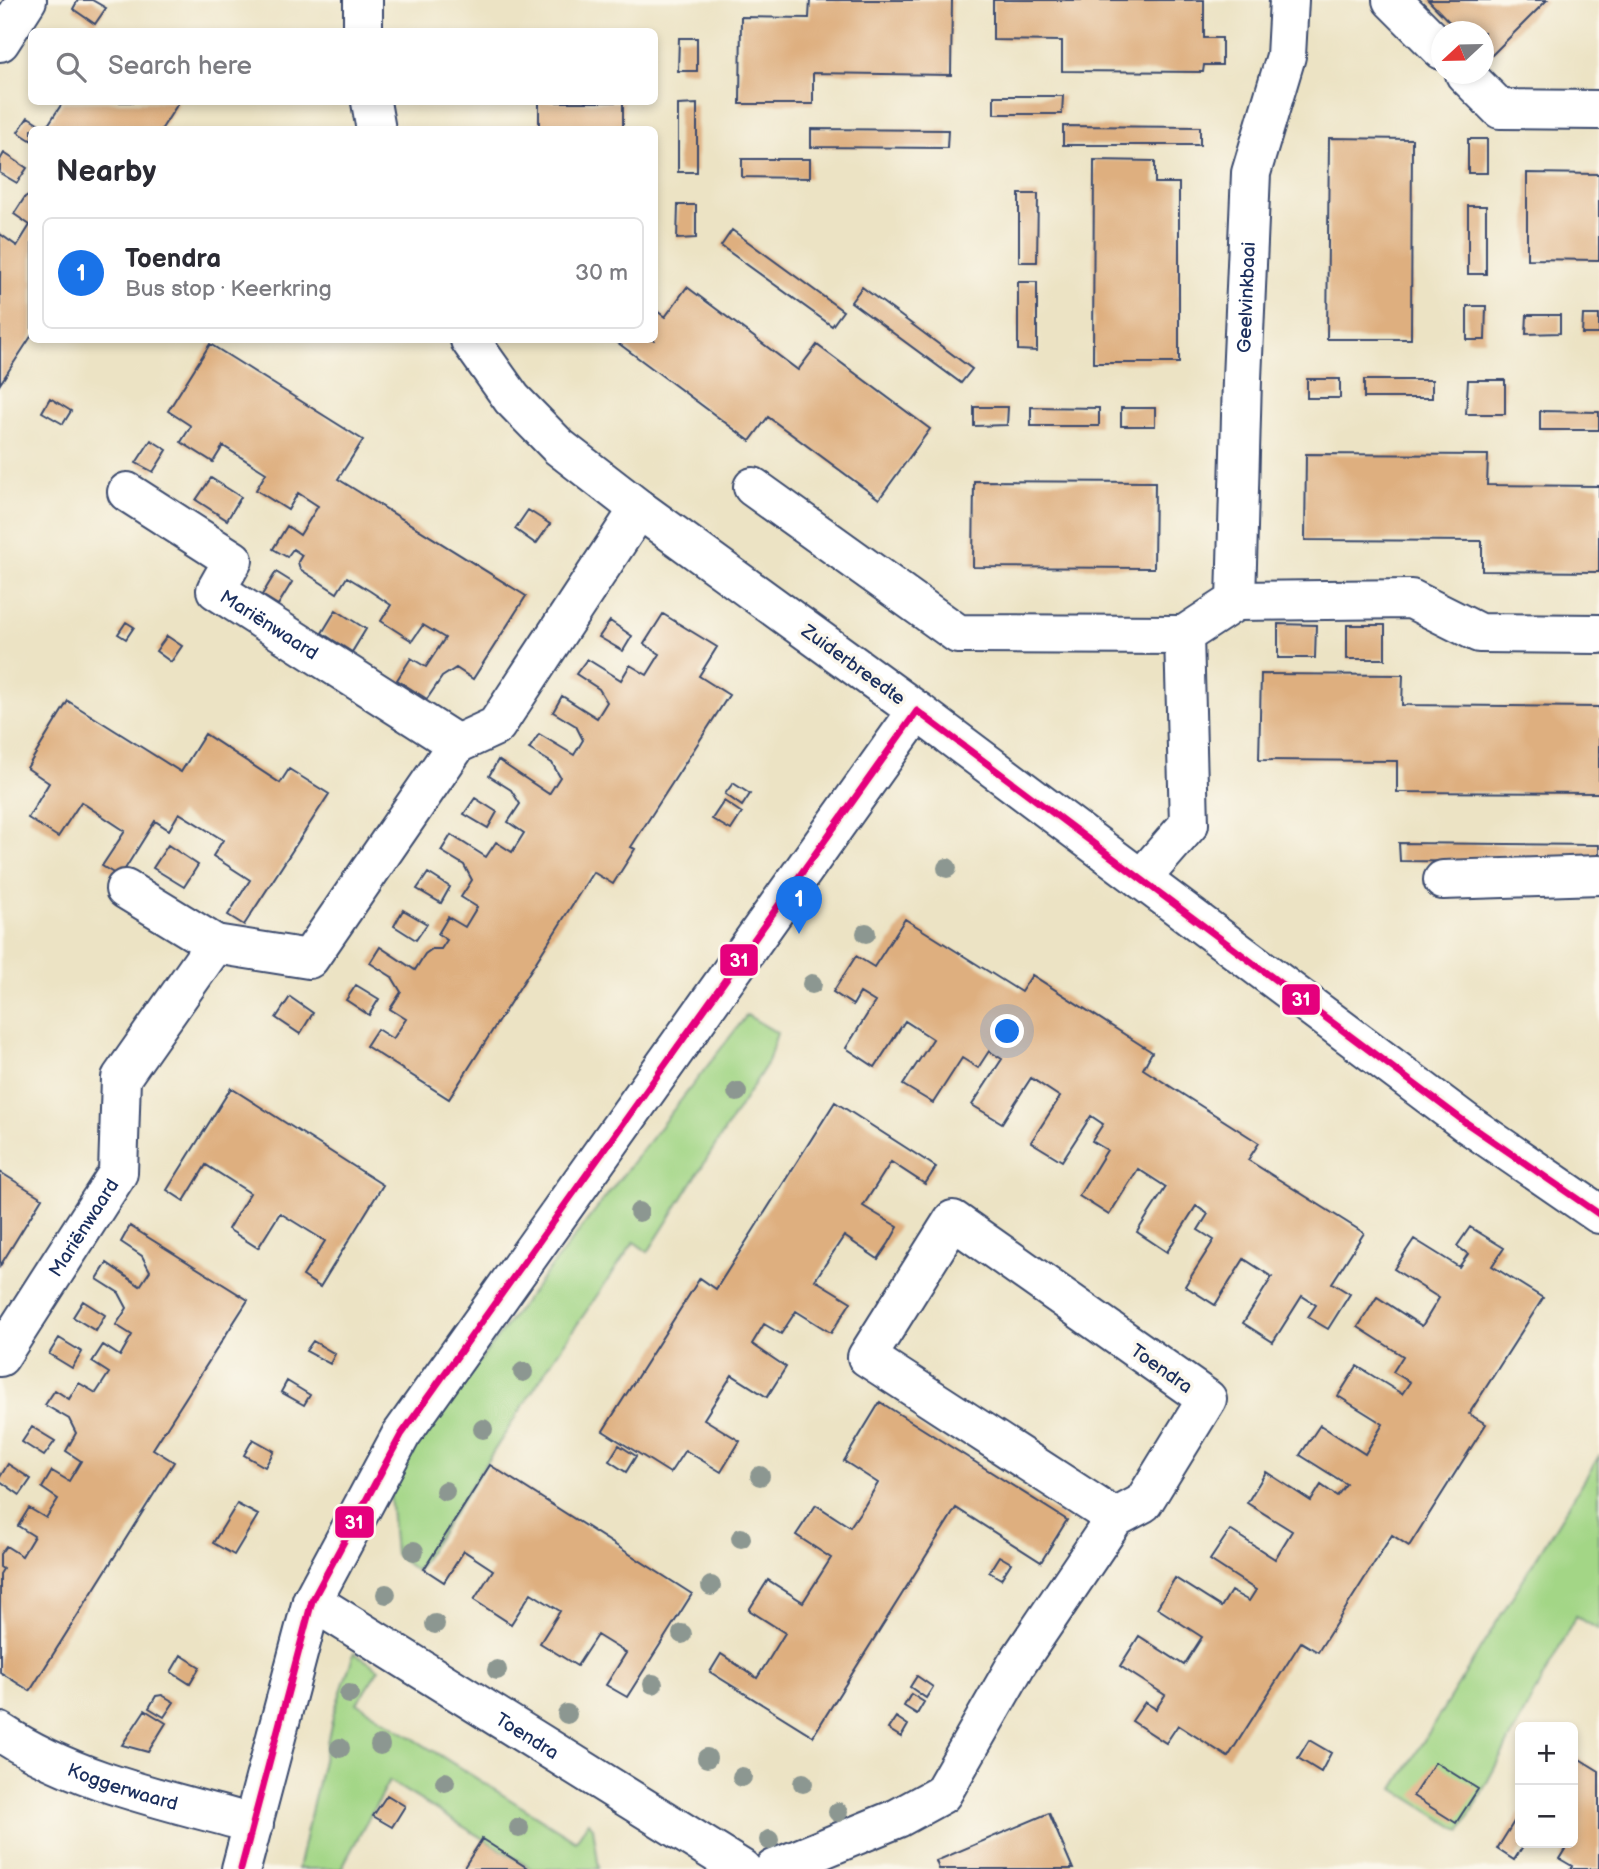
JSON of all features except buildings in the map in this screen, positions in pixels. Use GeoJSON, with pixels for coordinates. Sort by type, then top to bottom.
{"type":"FeatureCollection","features":[{"type":"Feature","properties":{"kind":"street"},"geometry":{"type":"LineString","coordinates":[[0,43],[27,0]]}},
{"type":"Feature","properties":{"kind":"street"},"geometry":{"type":"LineString","coordinates":[[363,0],[363,28]]}},
{"type":"Feature","properties":{"kind":"street","name":"Geelvinkbaai"},"geometry":{"type":"LineString","coordinates":[[1237,601],[1242,379],[1251,173],[1286,56],[1289,0]]}},
{"type":"Feature","properties":{"kind":"street"},"geometry":{"type":"LineString","coordinates":[[1392,0],[1431,40]]}},
{"type":"Feature","properties":{"kind":"street"},"geometry":{"type":"LineString","coordinates":[[1475,84],[1500,109],[1599,110]]}},
{"type":"Feature","properties":{"kind":"street"},"geometry":{"type":"LineString","coordinates":[[372,105],[375,126]]}},
{"type":"Feature","properties":{"kind":"street","name":"Zuiderbreedte"},"geometry":{"type":"LineString","coordinates":[[472,343],[512,399],[559,447],[639,509],[917,711],[1465,1122],[1599,1214]]}},
{"type":"Feature","properties":{"kind":"street"},"geometry":{"type":"LineString","coordinates":[[753,487],[958,634],[1184,635],[1237,601],[1411,599],[1479,633],[1599,634]]}},
{"type":"Feature","properties":{"kind":"street","name":"Mariënwaard"},"geometry":{"type":"LineString","coordinates":[[127,492],[233,560],[216,590],[457,744]]}},
{"type":"Feature","properties":{"kind":"street"},"geometry":{"type":"LineString","coordinates":[[125,890],[215,944],[309,960],[457,744],[496,726],[639,509]]}},
{"type":"Feature","properties":{"kind":"street"},"geometry":{"type":"LineString","coordinates":[[1141,879],[1189,824],[1184,635]]}},
{"type":"Feature","properties":{"kind":"street"},"geometry":{"type":"LineString","coordinates":[[241,1869],[312,1601],[401,1436],[917,711]]}},
{"type":"Feature","properties":{"kind":"street"},"geometry":{"type":"LineString","coordinates":[[1443,880],[1599,875]]}},
{"type":"Feature","properties":{"kind":"street","name":"Mariënwaard"},"geometry":{"type":"LineString","coordinates":[[0,1357],[118,1173],[121,1078],[215,944]]}},
{"type":"Feature","properties":{"kind":"street","name":"Toendra"},"geometry":{"type":"LineString","coordinates":[[774,1869],[898,1818],[942,1794],[1016,1665],[1115,1518],[1143,1503],[1207,1399],[953,1220],[867,1357],[1115,1518]]}},
{"type":"Feature","properties":{"kind":"street","name":"Toendra"},"geometry":{"type":"LineString","coordinates":[[312,1601],[742,1869]]}},
{"type":"Feature","properties":{"kind":"street","name":"Koggerwaard"},"geometry":{"type":"LineString","coordinates":[[0,1732],[15,1742],[104,1783],[254,1824]]}},
{"type":"Feature","properties":{"kind":"green space"},"geometry":{"type":"Polygon","coordinates":[[[747,1015],[777,1033],[768,1062],[648,1252],[634,1242],[554,1358],[416,1571],[395,1554],[390,1494],[417,1445],[514,1315],[747,1015]]]}},
{"type":"Feature","properties":{"kind":"green space"},"geometry":{"type":"Polygon","coordinates":[[[1599,1456],[1599,1630],[1576,1616],[1519,1722],[1515,1722],[1515,1730],[1461,1831],[1394,1789],[1599,1456]]]}},
{"type":"Feature","properties":{"kind":"green space"},"geometry":{"type":"Polygon","coordinates":[[[354,1653],[379,1669],[357,1703],[576,1841],[588,1822],[593,1827],[599,1869],[532,1869],[389,1781],[341,1869],[298,1869],[334,1712],[354,1653]]]}},
{"type":"Feature","properties":{"kind":"transit line","name":"31"},"geometry":{"type":"LineString","coordinates":[[241,1869],[312,1601],[401,1435],[917,711],[1465,1122],[1599,1214]]}},
{"type":"Feature","properties":{"kind":"place","name":"Toendra"},"geometry":{"type":"Point","coordinates":[799,934]}}]}
